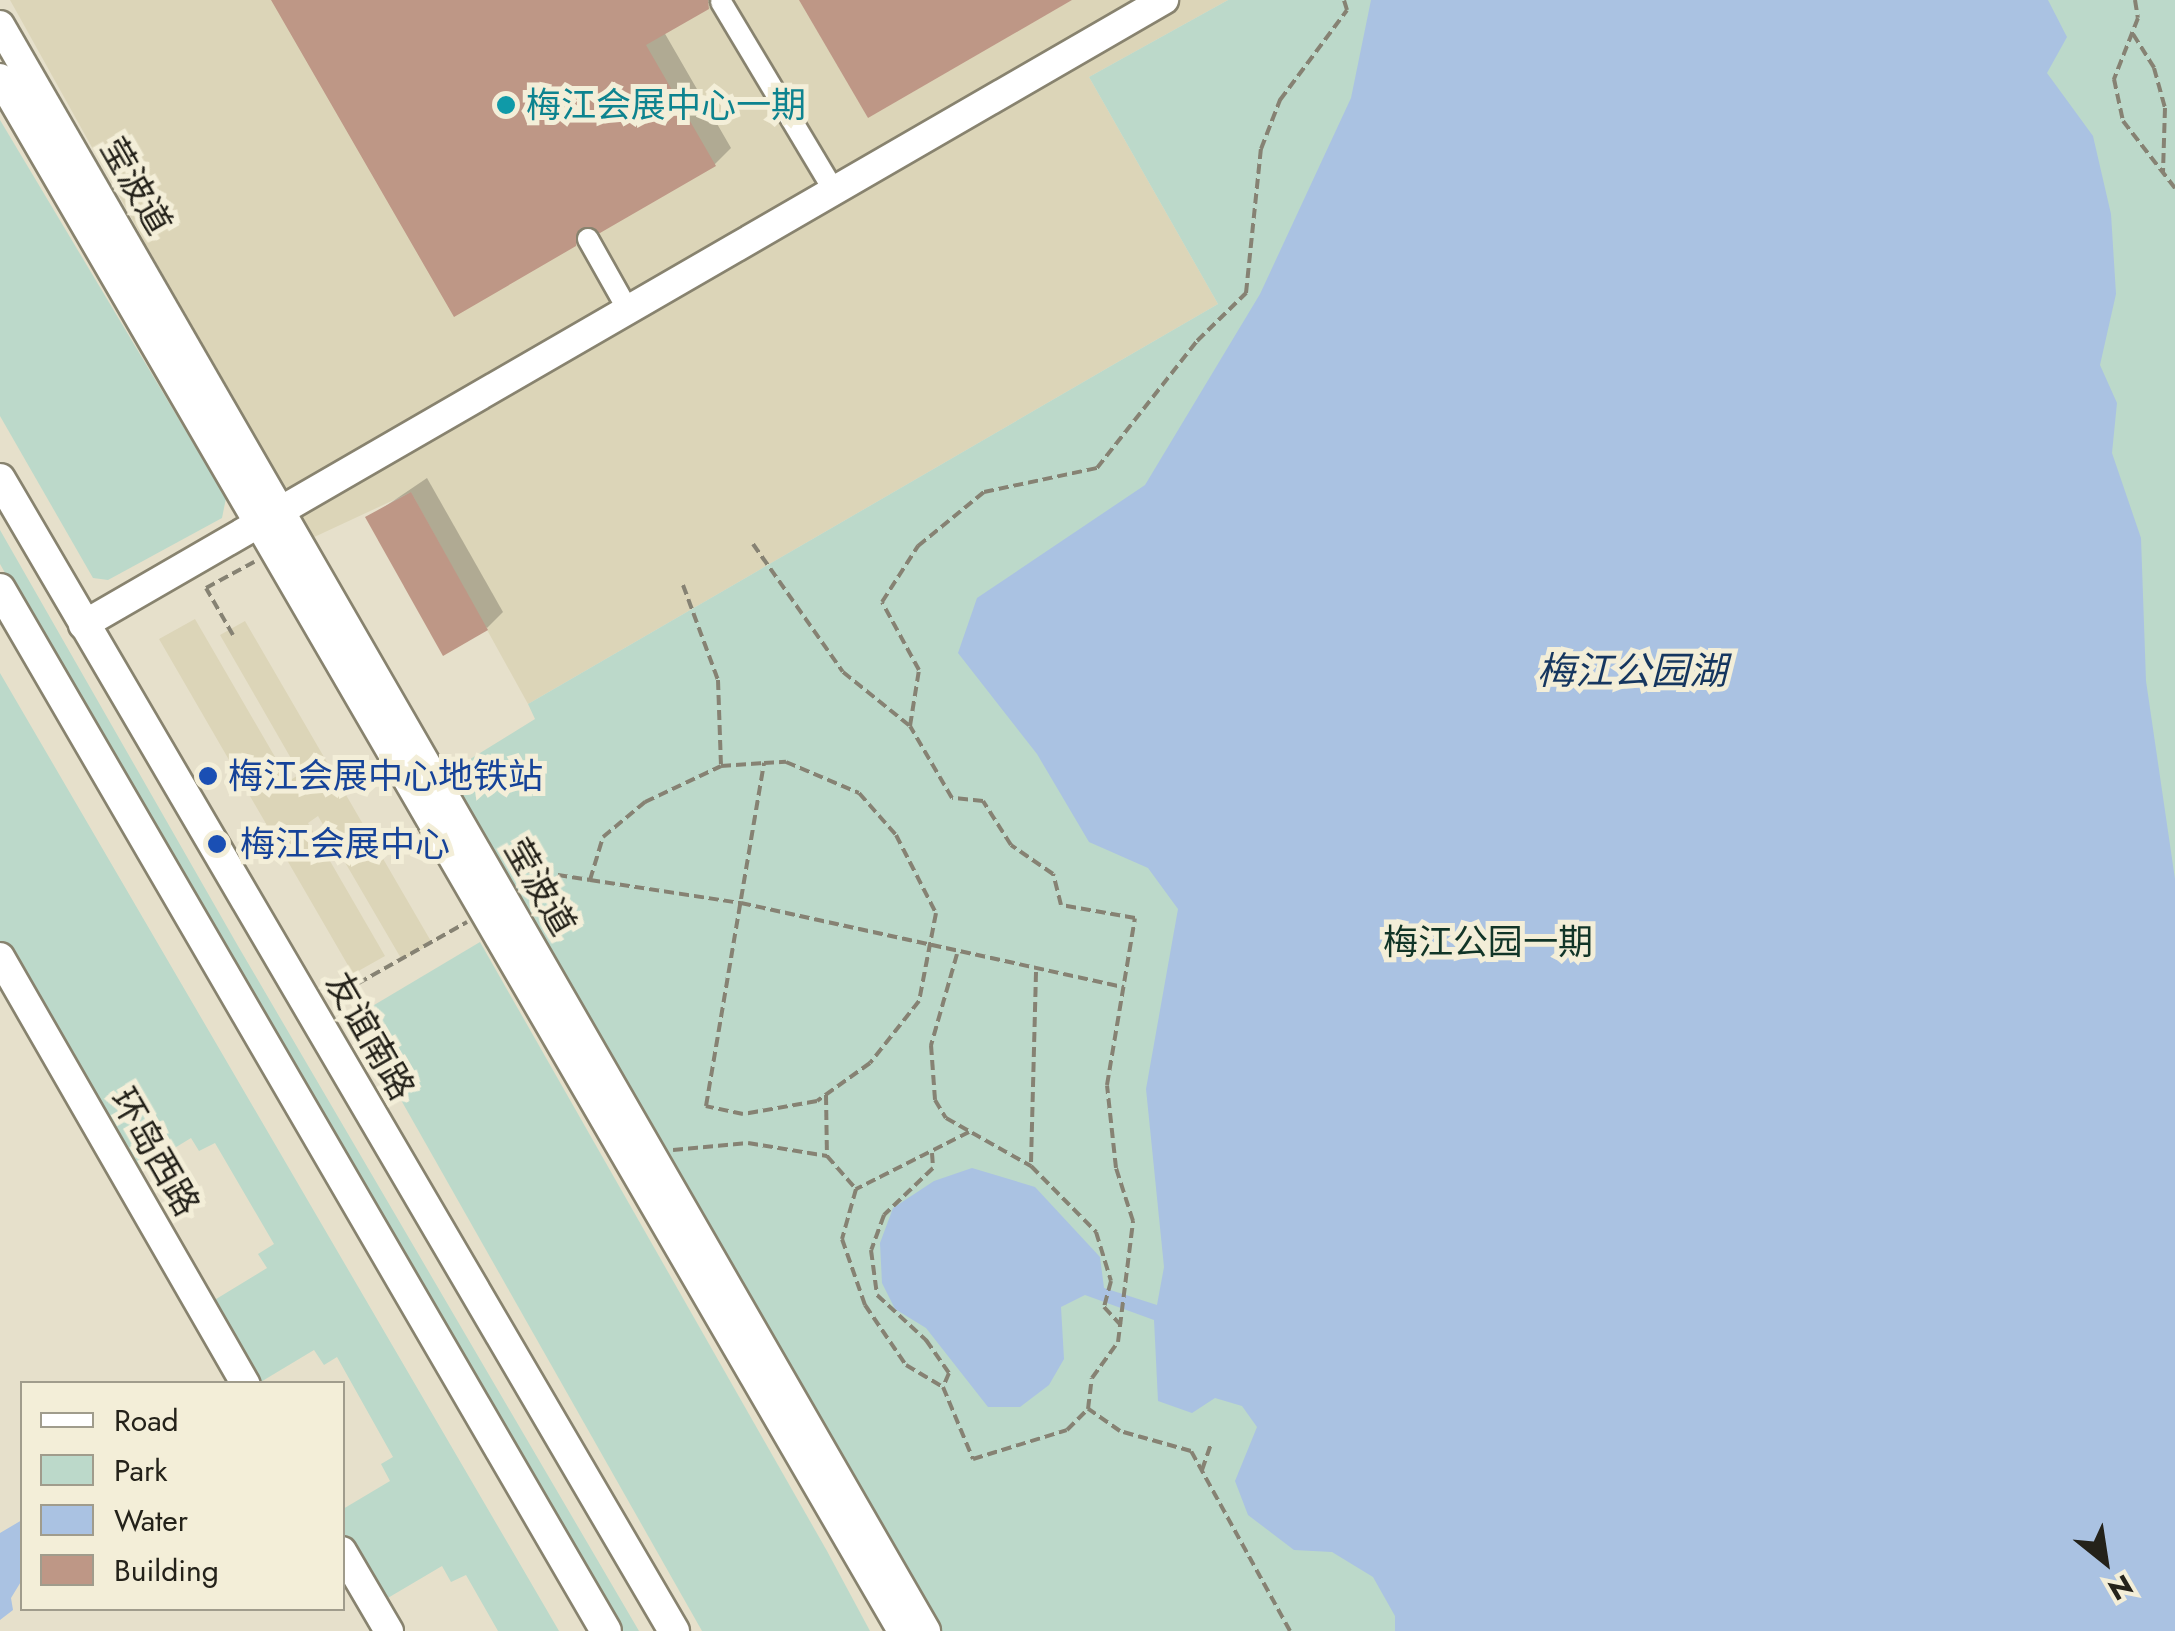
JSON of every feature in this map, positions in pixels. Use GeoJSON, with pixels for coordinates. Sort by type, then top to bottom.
{"type":"FeatureCollection","features":[{"type":"Feature","properties":{"kind":"main road","name":"友谊南路"},"geometry":{"type":"LineString","coordinates":[[0,479],[674,1631]]}},
{"type":"Feature","properties":{"kind":"main road"},"geometry":{"type":"LineString","coordinates":[[0,589],[606,1631]]}},
{"type":"Feature","properties":{"kind":"street"},"geometry":{"type":"LineString","coordinates":[[83,626],[1164,0]]}},
{"type":"Feature","properties":{"kind":"street"},"geometry":{"type":"LineString","coordinates":[[721,2],[834,191]]}},
{"type":"Feature","properties":{"kind":"street","name":"莹波道"},"geometry":{"type":"LineString","coordinates":[[0,25],[270,518],[275,551],[902,1631]]}},
{"type":"Feature","properties":{"kind":"street","name":"莹波道"},"geometry":{"type":"LineString","coordinates":[[0,78],[8,104],[483,864],[926,1631]]}},
{"type":"Feature","properties":{"kind":"street"},"geometry":{"type":"LineString","coordinates":[[588,240],[628,310]]}},
{"type":"Feature","properties":{"kind":"street","name":"环岛西路"},"geometry":{"type":"LineString","coordinates":[[0,957],[244,1381]]}},
{"type":"Feature","properties":{"kind":"street","name":"环岛西路"},"geometry":{"type":"LineString","coordinates":[[0,993],[225,1381]]}},
{"type":"Feature","properties":{"kind":"street"},"geometry":{"type":"LineString","coordinates":[[345,1556],[388,1631]]}},
{"type":"Feature","properties":{"kind":"street"},"geometry":{"type":"LineString","coordinates":[[345,1587],[371,1631]]}},
{"type":"Feature","properties":{"kind":"path"},"geometry":{"type":"LineString","coordinates":[[910,726],[919,670],[882,602],[918,546],[984,492],[1097,468],[1197,341],[1246,294],[1261,148],[1280,100],[1347,10],[1344,0]]}},
{"type":"Feature","properties":{"kind":"path"},"geometry":{"type":"LineString","coordinates":[[2135,0],[2132,33],[2114,79],[2123,121],[2175,188]]}},
{"type":"Feature","properties":{"kind":"path"},"geometry":{"type":"LineString","coordinates":[[2132,33],[2154,68],[2165,108],[2163,172]]}},
{"type":"Feature","properties":{"kind":"path"},"geometry":{"type":"LineString","coordinates":[[753,544],[844,672],[910,726],[952,798],[982,801],[1011,845],[1053,874],[1060,904],[1136,918],[1107,1085],[1116,1168],[1132,1222],[1118,1342],[1092,1378],[1088,1408],[1067,1430],[973,1458],[943,1387],[906,1365],[865,1306],[842,1238],[856,1188],[969,1132]]}},
{"type":"Feature","properties":{"kind":"path"},"geometry":{"type":"LineString","coordinates":[[233,636],[206,588],[275,551]]}},
{"type":"Feature","properties":{"kind":"path"},"geometry":{"type":"LineString","coordinates":[[683,585],[718,680],[721,766]]}},
{"type":"Feature","properties":{"kind":"path"},"geometry":{"type":"LineString","coordinates":[[590,880],[603,837],[645,802],[721,766],[786,762],[860,794],[896,836],[936,913],[919,1001],[870,1063],[826,1095],[742,1114],[706,1106],[764,764]]}},
{"type":"Feature","properties":{"kind":"path"},"geometry":{"type":"LineString","coordinates":[[483,864],[740,903],[929,948],[1124,987]]}},
{"type":"Feature","properties":{"kind":"path"},"geometry":{"type":"LineString","coordinates":[[312,1010],[485,912]]}},
{"type":"Feature","properties":{"kind":"path"},"geometry":{"type":"LineString","coordinates":[[957,954],[931,1045],[936,1100],[946,1118],[1031,1166],[1096,1232],[1111,1281],[1104,1307],[1121,1322]]}},
{"type":"Feature","properties":{"kind":"path"},"geometry":{"type":"LineString","coordinates":[[1031,1166],[1036,970]]}},
{"type":"Feature","properties":{"kind":"path"},"geometry":{"type":"LineString","coordinates":[[826,1095],[827,1156]]}},
{"type":"Feature","properties":{"kind":"path"},"geometry":{"type":"LineString","coordinates":[[648,1150],[748,1144],[827,1156],[856,1188]]}},
{"type":"Feature","properties":{"kind":"path"},"geometry":{"type":"LineString","coordinates":[[932,1153],[933,1168],[884,1215],[871,1250],[877,1295],[926,1340],[948,1372],[943,1387]]}},
{"type":"Feature","properties":{"kind":"path"},"geometry":{"type":"LineString","coordinates":[[1088,1408],[1120,1431],[1191,1452],[1290,1631]]}},
{"type":"Feature","properties":{"kind":"path"},"geometry":{"type":"LineString","coordinates":[[1202,1470],[1211,1444]]}},
{"type":"Feature","properties":{"kind":"shaded area"},"geometry":{"type":"Polygon","coordinates":[[[10,0],[1228,0],[1089,77],[1218,304],[528,704],[411,492],[310,539],[10,0]]]}},
{"type":"Feature","properties":{"kind":"shaded area"},"geometry":{"type":"Polygon","coordinates":[[[195,619],[289,781],[300,774],[220,635],[245,621],[432,943],[402,960],[318,816],[308,823],[385,956],[353,974],[159,639],[195,619]]]}},
{"type":"Feature","properties":{"kind":"green space","name":"梅江公园湖"},"geometry":{"type":"Polygon","coordinates":[[[1228,0],[2175,0],[2175,1631],[940,1631],[446,774],[535,719],[528,704],[1218,304],[1089,77],[1228,0]]]}},
{"type":"Feature","properties":{"kind":"green space"},"geometry":{"type":"Polygon","coordinates":[[[0,120],[226,498],[222,518],[108,580],[93,578],[0,416],[0,120]]]}},
{"type":"Feature","properties":{"kind":"green space"},"geometry":{"type":"Polygon","coordinates":[[[0,530],[639,1631],[620,1631],[87,717],[0,564],[0,530]]]}},
{"type":"Feature","properties":{"kind":"green space"},"geometry":{"type":"Polygon","coordinates":[[[0,673],[559,1631],[498,1631],[466,1575],[451,1582],[442,1566],[376,1605],[345,1551],[345,1508],[390,1481],[381,1464],[393,1457],[337,1357],[324,1365],[314,1350],[258,1381],[203,1307],[267,1268],[258,1254],[274,1244],[215,1143],[199,1151],[191,1138],[127,1177],[0,961],[0,673]]]}},
{"type":"Feature","properties":{"kind":"green space"},"geometry":{"type":"Polygon","coordinates":[[[480,942],[870,1631],[702,1631],[354,1017],[480,942]]]}},
{"type":"Feature","properties":{"kind":"water","name":"梅江公园湖"},"geometry":{"type":"Polygon","coordinates":[[[1371,0],[2048,0],[2067,37],[2047,73],[2093,136],[2111,214],[2116,294],[2100,365],[2117,403],[2112,453],[2141,538],[2146,681],[2175,879],[2175,1631],[1395,1631],[1395,1616],[1373,1577],[1332,1552],[1294,1550],[1248,1515],[1235,1481],[1257,1427],[1242,1406],[1215,1398],[1192,1413],[1158,1401],[1154,1320],[1085,1295],[1061,1307],[1064,1359],[1049,1385],[1020,1407],[988,1407],[926,1328],[895,1309],[882,1283],[880,1243],[893,1208],[934,1181],[972,1168],[1035,1187],[1100,1257],[1104,1288],[1157,1305],[1164,1267],[1146,1089],[1178,909],[1148,868],[1089,842],[1037,754],[958,653],[977,598],[1145,485],[1260,294],[1351,98],[1371,0]]]}},
{"type":"Feature","properties":{"kind":"water"},"geometry":{"type":"Polygon","coordinates":[[[20,1521],[20,1583],[11,1598],[13,1610],[0,1620],[0,1533],[20,1521]]]}},
{"type":"Feature","properties":{"kind":"building","name":"梅江会展中心一期"},"geometry":{"type":"Polygon","coordinates":[[[271,0],[708,0],[709,9],[646,45],[716,166],[600,233],[580,228],[576,246],[454,317],[271,0]]]}},
{"type":"Feature","properties":{"kind":"building","name":"梅江会展中心一期"},"geometry":{"type":"Polygon","coordinates":[[[799,0],[1072,0],[868,118],[799,0]]]}},
{"type":"Feature","properties":{"kind":"building"},"geometry":{"type":"Polygon","coordinates":[[[411,492],[488,630],[443,656],[365,517],[411,492]]]}},
{"type":"Feature","properties":{"kind":"place","name":"梅江会展中心一期"},"geometry":{"type":"Point","coordinates":[506,105]}},
{"type":"Feature","properties":{"kind":"place","name":"梅江会展中心地铁站"},"geometry":{"type":"Point","coordinates":[208,776]}},
{"type":"Feature","properties":{"kind":"place","name":"梅江会展中心"},"geometry":{"type":"Point","coordinates":[217,844]}},
{"type":"Feature","properties":{"kind":"park label","name":"梅江公园一期"},"geometry":{"type":"Point","coordinates":[1488,942]}}]}
